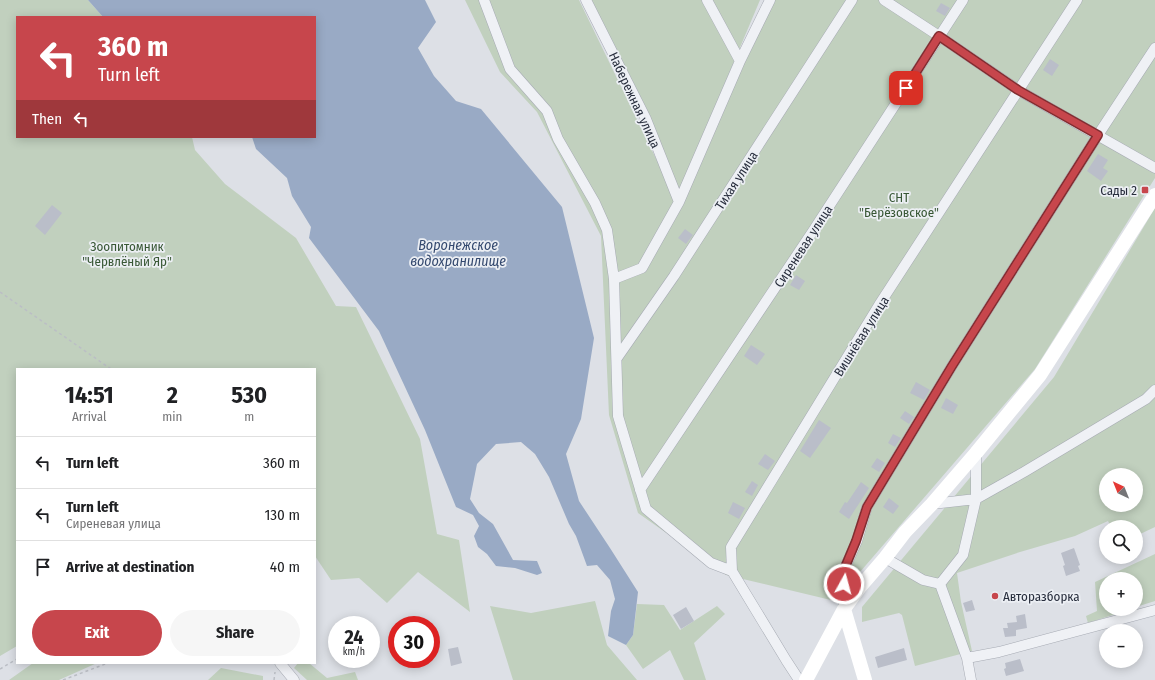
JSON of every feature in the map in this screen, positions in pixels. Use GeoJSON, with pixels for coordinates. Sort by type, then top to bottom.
{"type":"FeatureCollection","features":[{"type":"Feature","properties":{"kind":"street"},"geometry":{"type":"LineString","coordinates":[[484,0],[510,69],[548,111],[558,139],[595,203],[607,230],[614,279],[618,416],[646,509],[711,563],[732,571]]}},
{"type":"Feature","properties":{"kind":"street","name":"Набережная улица"},"geometry":{"type":"LineString","coordinates":[[586,0],[646,119],[679,202]]}},
{"type":"Feature","properties":{"kind":"street"},"geometry":{"type":"LineString","coordinates":[[707,0],[740,61]]}},
{"type":"Feature","properties":{"kind":"street"},"geometry":{"type":"LineString","coordinates":[[614,279],[642,268],[679,202],[740,61],[770,0]]}},
{"type":"Feature","properties":{"kind":"street","name":"Тихая улица"},"geometry":{"type":"LineString","coordinates":[[617,358],[674,276],[852,0]]}},
{"type":"Feature","properties":{"kind":"street"},"geometry":{"type":"LineString","coordinates":[[884,0],[1018,90],[1155,168]]}},
{"type":"Feature","properties":{"kind":"street","name":"Сиреневая улица"},"geometry":{"type":"LineString","coordinates":[[640,490],[813,231],[963,0]]}},
{"type":"Feature","properties":{"kind":"street","name":"Вишнёвая улица"},"geometry":{"type":"LineString","coordinates":[[799,680],[732,571],[731,547],[880,305],[1077,0]]}},
{"type":"Feature","properties":{"kind":"street"},"geometry":{"type":"LineString","coordinates":[[865,680],[844,609],[843,572],[856,541],[867,507],[952,366],[1098,135],[1155,48]]}},
{"type":"Feature","properties":{"kind":"street"},"geometry":{"type":"LineString","coordinates":[[806,680],[844,609],[860,587],[905,532],[932,504],[976,453],[1040,375],[1155,196]]}},
{"type":"Feature","properties":{"kind":"street"},"geometry":{"type":"LineString","coordinates":[[932,504],[976,499],[1146,399],[1155,390]]}},
{"type":"Feature","properties":{"kind":"street"},"geometry":{"type":"LineString","coordinates":[[940,584],[963,555],[976,499],[976,453]]}},
{"type":"Feature","properties":{"kind":"street"},"geometry":{"type":"LineString","coordinates":[[885,558],[923,580],[940,584]]}},
{"type":"Feature","properties":{"kind":"street"},"geometry":{"type":"LineString","coordinates":[[940,584],[966,658],[971,680]]}},
{"type":"Feature","properties":{"kind":"street"},"geometry":{"type":"LineString","coordinates":[[966,658],[999,652],[1155,610]]}},
{"type":"Feature","properties":{"kind":"street"},"geometry":{"type":"LineString","coordinates":[[281,664],[294,680]]}},
{"type":"Feature","properties":{"kind":"path"},"geometry":{"type":"LineString","coordinates":[[0,292],[110,368]]}},
{"type":"Feature","properties":{"kind":"path"},"geometry":{"type":"LineString","coordinates":[[0,669],[16,660]]}},
{"type":"Feature","properties":{"kind":"path"},"geometry":{"type":"LineString","coordinates":[[63,680],[105,664]]}},
{"type":"Feature","properties":{"kind":"green space","name":"Зоопитомник \"Червлёный Яр\""},"geometry":{"type":"Polygon","coordinates":[[[0,0],[88,0],[102,16],[16,16],[16,138],[192,138],[195,150],[225,184],[296,238],[336,306],[356,307],[420,439],[437,534],[459,540],[470,612],[418,572],[387,603],[359,578],[331,580],[316,558],[316,368],[16,368],[16,647],[0,656],[0,0]]]}},
{"type":"Feature","properties":{"kind":"green space","name":"СНТ \"Берёзовское\""},"geometry":{"type":"Polygon","coordinates":[[[465,0],[579,0],[680,208],[765,0],[1155,0],[1155,178],[1035,369],[835,601],[726,575],[638,513],[609,415],[601,236],[537,112],[500,72],[465,0]]]}},
{"type":"Feature","properties":{"kind":"green space"},"geometry":{"type":"Polygon","coordinates":[[[585,0],[760,0],[679,192],[585,0]]]}},
{"type":"Feature","properties":{"kind":"green space"},"geometry":{"type":"Polygon","coordinates":[[[1155,208],[1155,527],[1143,533],[1143,520],[1099,520],[1099,525],[1075,536],[957,573],[961,602],[972,651],[915,666],[902,615],[899,613],[862,622],[862,607],[1054,377],[1155,208]]]}},
{"type":"Feature","properties":{"kind":"green space"},"geometry":{"type":"Polygon","coordinates":[[[1155,554],[1155,601],[1143,605],[1143,572],[1116,572],[1134,564],[1143,564],[1143,560],[1155,554]]]}},
{"type":"Feature","properties":{"kind":"green space"},"geometry":{"type":"Polygon","coordinates":[[[1099,580],[1099,616],[1110,616],[1088,623],[1086,616],[1097,611],[1095,582],[1099,580]]]}},
{"type":"Feature","properties":{"kind":"green space"},"geometry":{"type":"Polygon","coordinates":[[[595,601],[607,645],[637,680],[513,680],[490,606],[531,613],[595,601]]]}},
{"type":"Feature","properties":{"kind":"green space"},"geometry":{"type":"Polygon","coordinates":[[[637,604],[664,605],[680,630],[717,606],[725,614],[694,643],[706,680],[684,680],[670,650],[643,669],[626,645],[633,635],[637,604]]]}},
{"type":"Feature","properties":{"kind":"green space"},"geometry":{"type":"Polygon","coordinates":[[[32,664],[95,664],[59,680],[9,680],[32,664]]]}},
{"type":"Feature","properties":{"kind":"green space"},"geometry":{"type":"Polygon","coordinates":[[[297,664],[310,664],[327,678],[355,672],[358,680],[307,680],[294,668],[297,664]]]}},
{"type":"Feature","properties":{"kind":"green space"},"geometry":{"type":"Polygon","coordinates":[[[221,668],[263,676],[263,680],[208,680],[221,668]]]}},
{"type":"Feature","properties":{"kind":"water","name":"Воронежское водохранилище"},"geometry":{"type":"Polygon","coordinates":[[[88,0],[425,0],[436,22],[418,48],[434,76],[456,101],[481,109],[562,207],[594,338],[581,419],[566,454],[579,501],[638,592],[633,635],[626,645],[608,636],[611,611],[615,599],[610,580],[597,565],[587,566],[576,536],[569,524],[549,477],[535,454],[521,442],[496,444],[477,464],[470,499],[479,513],[493,524],[513,560],[537,561],[542,573],[537,575],[515,568],[496,566],[487,554],[478,547],[474,536],[479,526],[473,515],[456,507],[425,430],[379,331],[309,238],[311,227],[292,196],[287,178],[256,149],[252,138],[316,138],[316,16],[102,16],[88,0]]]}},
{"type":"Feature","properties":{"kind":"building"},"geometry":{"type":"Polygon","coordinates":[[[941,3],[950,8],[945,16],[936,11],[941,3]]]}},
{"type":"Feature","properties":{"kind":"building"},"geometry":{"type":"Polygon","coordinates":[[[1050,59],[1059,65],[1052,76],[1043,70],[1050,59]]]}},
{"type":"Feature","properties":{"kind":"building"},"geometry":{"type":"Polygon","coordinates":[[[1098,154],[1108,160],[1103,168],[1108,171],[1101,181],[1087,171],[1098,154]]]}},
{"type":"Feature","properties":{"kind":"building"},"geometry":{"type":"Polygon","coordinates":[[[52,205],[62,213],[45,235],[35,226],[52,205]]]}},
{"type":"Feature","properties":{"kind":"building"},"geometry":{"type":"Polygon","coordinates":[[[685,229],[693,235],[686,244],[678,238],[685,229]]]}},
{"type":"Feature","properties":{"kind":"building"},"geometry":{"type":"Polygon","coordinates":[[[796,275],[805,281],[799,290],[790,285],[796,275]]]}},
{"type":"Feature","properties":{"kind":"building"},"geometry":{"type":"Polygon","coordinates":[[[751,345],[765,354],[757,365],[744,356],[751,345]]]}},
{"type":"Feature","properties":{"kind":"building"},"geometry":{"type":"Polygon","coordinates":[[[916,382],[930,390],[924,400],[910,393],[916,382]]]}},
{"type":"Feature","properties":{"kind":"building"},"geometry":{"type":"Polygon","coordinates":[[[946,398],[958,405],[953,414],[941,408],[946,398]]]}},
{"type":"Feature","properties":{"kind":"building"},"geometry":{"type":"Polygon","coordinates":[[[905,411],[914,417],[909,424],[900,418],[905,411]]]}},
{"type":"Feature","properties":{"kind":"building"},"geometry":{"type":"Polygon","coordinates":[[[819,420],[831,428],[810,458],[800,451],[819,420]]]}},
{"type":"Feature","properties":{"kind":"building"},"geometry":{"type":"Polygon","coordinates":[[[893,434],[901,438],[895,447],[888,443],[893,434]]]}},
{"type":"Feature","properties":{"kind":"building"},"geometry":{"type":"Polygon","coordinates":[[[765,454],[775,461],[768,470],[758,464],[765,454]]]}},
{"type":"Feature","properties":{"kind":"building"},"geometry":{"type":"Polygon","coordinates":[[[877,458],[885,463],[879,472],[871,467],[877,458]]]}},
{"type":"Feature","properties":{"kind":"building"},"geometry":{"type":"Polygon","coordinates":[[[752,481],[758,485],[752,496],[745,492],[752,481]]]}},
{"type":"Feature","properties":{"kind":"building"},"geometry":{"type":"Polygon","coordinates":[[[861,482],[869,488],[849,519],[839,512],[861,482]]]}},
{"type":"Feature","properties":{"kind":"building"},"geometry":{"type":"Polygon","coordinates":[[[889,498],[899,506],[893,514],[883,507],[889,498]]]}},
{"type":"Feature","properties":{"kind":"building"},"geometry":{"type":"Polygon","coordinates":[[[733,502],[745,508],[739,519],[728,513],[733,502]]]}},
{"type":"Feature","properties":{"kind":"building"},"geometry":{"type":"Polygon","coordinates":[[[1074,548],[1080,565],[1078,566],[1080,571],[1066,576],[1063,566],[1065,565],[1061,553],[1074,548]]]}},
{"type":"Feature","properties":{"kind":"building"},"geometry":{"type":"Polygon","coordinates":[[[972,600],[975,610],[966,612],[963,603],[972,600]]]}},
{"type":"Feature","properties":{"kind":"building"},"geometry":{"type":"Polygon","coordinates":[[[686,607],[694,621],[681,629],[673,615],[686,607]]]}},
{"type":"Feature","properties":{"kind":"building"},"geometry":{"type":"Polygon","coordinates":[[[1025,614],[1027,628],[1016,630],[1016,636],[1005,637],[1003,628],[1008,628],[1007,623],[1017,622],[1016,616],[1025,614]]]}},
{"type":"Feature","properties":{"kind":"building"},"geometry":{"type":"Polygon","coordinates":[[[458,647],[462,663],[451,666],[448,649],[458,647]]]}},
{"type":"Feature","properties":{"kind":"building"},"geometry":{"type":"Polygon","coordinates":[[[904,648],[907,660],[878,668],[875,657],[904,648]]]}},
{"type":"Feature","properties":{"kind":"building"},"geometry":{"type":"Polygon","coordinates":[[[1020,659],[1024,671],[1006,676],[1004,669],[1006,668],[1005,663],[1020,659]]]}},
{"type":"Feature","properties":{"kind":"place","name":"Сады 2"},"geometry":{"type":"Point","coordinates":[1145,190]}},
{"type":"Feature","properties":{"kind":"place","name":"Авторазборка"},"geometry":{"type":"Point","coordinates":[995,596]}},
{"type":"Feature","properties":{"kind":"route"},"geometry":{"type":"LineString","coordinates":[[844,584],[843,572],[856,541],[867,507],[952,366],[1098,135],[1018,90],[939,36],[906,88]]}}]}
